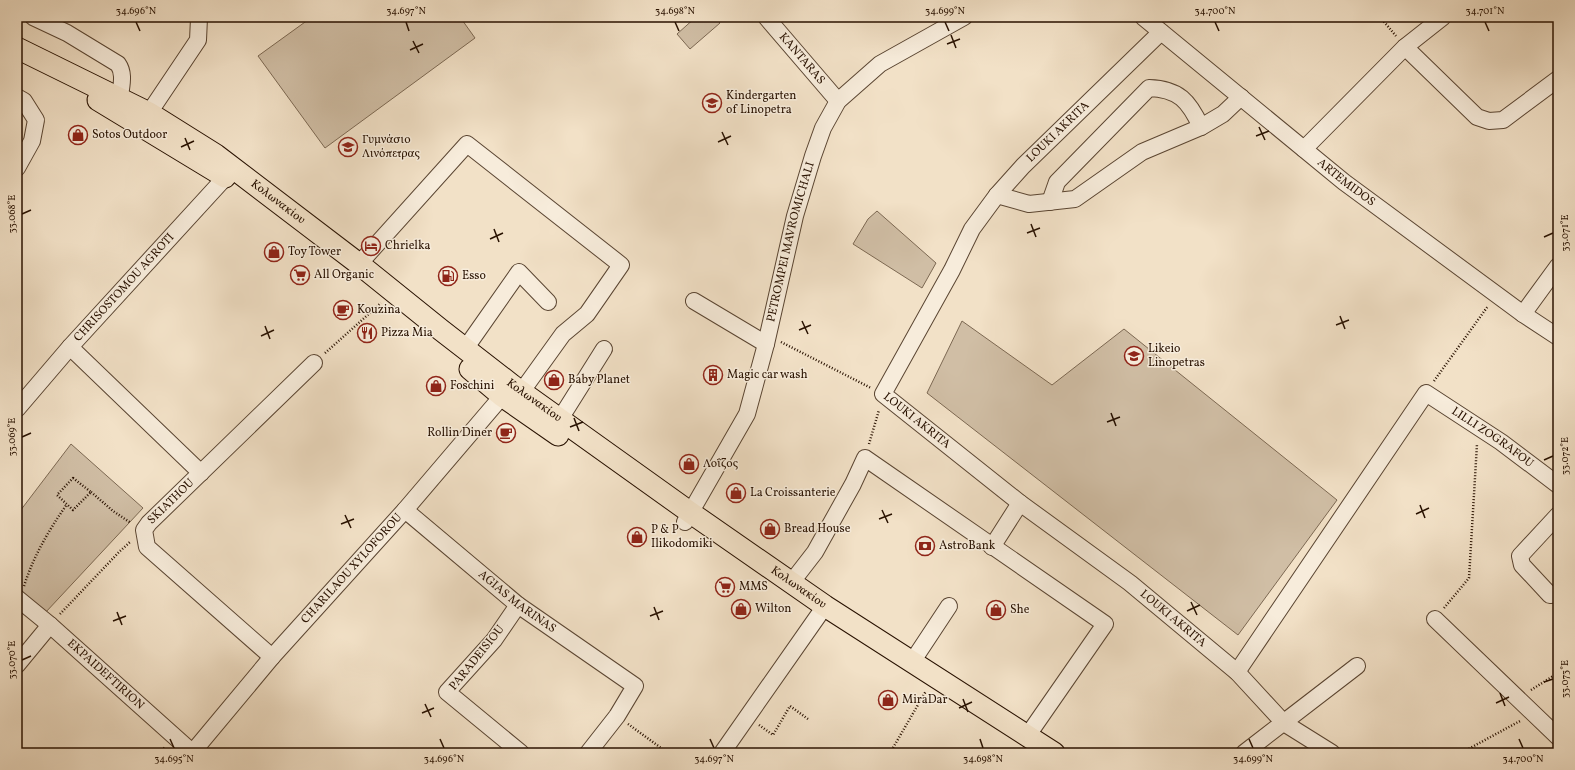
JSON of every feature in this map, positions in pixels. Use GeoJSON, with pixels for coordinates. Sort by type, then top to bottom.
{"type":"FeatureCollection","features":[{"type":"Feature","properties":{"kind":"main road","name":"Κολωνακίου"},"geometry":{"type":"LineString","coordinates":[[17,48],[149,113],[193,140],[229,173],[386,299],[688,518],[929,685],[1031,744],[1054,753]]}},
{"type":"Feature","properties":{"kind":"main road","name":"Κολωνακίου"},"geometry":{"type":"LineString","coordinates":[[17,59],[74,86],[229,173],[359,264],[465,350],[512,391],[560,419],[688,518],[792,583],[822,610],[912,662],[1031,744]]}},
{"type":"Feature","properties":{"kind":"street"},"geometry":{"type":"LineString","coordinates":[[34,17],[67,33],[118,64],[122,70],[120,98]]}},
{"type":"Feature","properties":{"kind":"street"},"geometry":{"type":"LineString","coordinates":[[149,113],[198,40],[198,17]]}},
{"type":"Feature","properties":{"kind":"street","name":"PETROMPEI MAVROMICHALI"},"geometry":{"type":"LineString","coordinates":[[688,518],[748,414],[767,340],[795,216],[811,161],[823,128],[838,101],[880,64],[964,17]]}},
{"type":"Feature","properties":{"kind":"street","name":"ARTEMIDOS"},"geometry":{"type":"LineString","coordinates":[[1143,17],[1344,182],[1523,314],[1558,337]]}},
{"type":"Feature","properties":{"kind":"street"},"geometry":{"type":"LineString","coordinates":[[1304,149],[1405,47],[1443,17]]}},
{"type":"Feature","properties":{"kind":"street","name":"KANTARAS"},"geometry":{"type":"LineString","coordinates":[[768,18],[838,101]]}},
{"type":"Feature","properties":{"kind":"street","name":"LOUKI AKRITA"},"geometry":{"type":"LineString","coordinates":[[1160,32],[1023,166],[997,195],[972,229],[952,270],[883,394],[1020,503],[1130,583],[1237,672],[1284,723],[1332,753]]}},
{"type":"Feature","properties":{"kind":"street"},"geometry":{"type":"LineString","coordinates":[[1405,47],[1477,117],[1489,121],[1502,120],[1558,79]]}},
{"type":"Feature","properties":{"kind":"street"},"geometry":{"type":"LineString","coordinates":[[1050,202],[1057,182],[1149,88],[1163,89],[1178,94],[1195,113],[1201,127]]}},
{"type":"Feature","properties":{"kind":"street"},"geometry":{"type":"LineString","coordinates":[[17,97],[24,101],[36,120],[32,141],[17,168]]}},
{"type":"Feature","properties":{"kind":"street"},"geometry":{"type":"LineString","coordinates":[[997,195],[1029,204],[1075,199],[1142,152],[1201,127],[1223,114],[1241,97]]}},
{"type":"Feature","properties":{"kind":"street","name":"CHARILAOU XYLOFOROU"},"geometry":{"type":"LineString","coordinates":[[193,753],[272,657],[563,334],[587,314],[621,265],[467,144],[359,264]]}},
{"type":"Feature","properties":{"kind":"street","name":"CHRISOSTOMOU AGROTI"},"geometry":{"type":"LineString","coordinates":[[17,409],[70,348],[229,173]]}},
{"type":"Feature","properties":{"kind":"street"},"geometry":{"type":"LineString","coordinates":[[1523,314],[1558,266]]}},
{"type":"Feature","properties":{"kind":"street"},"geometry":{"type":"LineString","coordinates":[[465,350],[518,272],[548,302]]}},
{"type":"Feature","properties":{"kind":"street"},"geometry":{"type":"LineString","coordinates":[[694,301],[767,340]]}},
{"type":"Feature","properties":{"kind":"street"},"geometry":{"type":"LineString","coordinates":[[70,348],[201,473]]}},
{"type":"Feature","properties":{"kind":"street"},"geometry":{"type":"LineString","coordinates":[[560,419],[604,349]]}},
{"type":"Feature","properties":{"kind":"street","name":"SKIATHOU"},"geometry":{"type":"LineString","coordinates":[[272,657],[147,547],[144,530],[149,523],[314,363]]}},
{"type":"Feature","properties":{"kind":"street"},"geometry":{"type":"LineString","coordinates":[[1237,672],[1426,393]]}},
{"type":"Feature","properties":{"kind":"street","name":"LILLI ZOGRAFOU"},"geometry":{"type":"LineString","coordinates":[[1426,393],[1501,442],[1558,485]]}},
{"type":"Feature","properties":{"kind":"street"},"geometry":{"type":"LineString","coordinates":[[792,583],[815,552],[853,484],[865,458],[1105,624],[1031,744]]}},
{"type":"Feature","properties":{"kind":"street"},"geometry":{"type":"LineString","coordinates":[[992,547],[1020,503]]}},
{"type":"Feature","properties":{"kind":"street","name":"AGIAS MARINAS"},"geometry":{"type":"LineString","coordinates":[[405,510],[518,606],[635,686],[617,716]]}},
{"type":"Feature","properties":{"kind":"street"},"geometry":{"type":"LineString","coordinates":[[1558,515],[1520,556],[1522,565],[1550,595],[1558,594]]}},
{"type":"Feature","properties":{"kind":"street","name":"EKPAIDEFTIRION"},"geometry":{"type":"LineString","coordinates":[[18,599],[50,625],[193,753]]}},
{"type":"Feature","properties":{"kind":"street","name":"PARADEISIOU"},"geometry":{"type":"LineString","coordinates":[[518,606],[494,640],[448,692],[521,753]]}},
{"type":"Feature","properties":{"kind":"street"},"geometry":{"type":"LineString","coordinates":[[912,662],[950,606]]}},
{"type":"Feature","properties":{"kind":"street"},"geometry":{"type":"LineString","coordinates":[[722,753],[822,610]]}},
{"type":"Feature","properties":{"kind":"street"},"geometry":{"type":"LineString","coordinates":[[1435,619],[1532,714],[1558,737]]}},
{"type":"Feature","properties":{"kind":"street"},"geometry":{"type":"LineString","coordinates":[[17,665],[50,625]]}},
{"type":"Feature","properties":{"kind":"street"},"geometry":{"type":"LineString","coordinates":[[1244,753],[1357,666]]}},
{"type":"Feature","properties":{"kind":"street"},"geometry":{"type":"LineString","coordinates":[[588,753],[617,716]]}},
{"type":"Feature","properties":{"kind":"path"},"geometry":{"type":"LineString","coordinates":[[1380,17],[1405,47]]}},
{"type":"Feature","properties":{"kind":"path"},"geometry":{"type":"LineString","coordinates":[[1426,393],[1497,295]]}},
{"type":"Feature","properties":{"kind":"path"},"geometry":{"type":"LineString","coordinates":[[314,363],[386,299]]}},
{"type":"Feature","properties":{"kind":"path"},"geometry":{"type":"LineString","coordinates":[[767,340],[883,394],[865,458]]}},
{"type":"Feature","properties":{"kind":"path"},"geometry":{"type":"LineString","coordinates":[[1435,619],[1469,578],[1478,427]]}},
{"type":"Feature","properties":{"kind":"path"},"geometry":{"type":"LineString","coordinates":[[50,625],[120,551],[144,530],[126,521],[73,478],[57,495],[73,510],[90,492]]}},
{"type":"Feature","properties":{"kind":"path"},"geometry":{"type":"LineString","coordinates":[[18,599],[47,533],[67,504]]}},
{"type":"Feature","properties":{"kind":"path"},"geometry":{"type":"LineString","coordinates":[[1516,698],[1558,673]]}},
{"type":"Feature","properties":{"kind":"path"},"geometry":{"type":"LineString","coordinates":[[890,753],[929,685]]}},
{"type":"Feature","properties":{"kind":"path"},"geometry":{"type":"LineString","coordinates":[[747,717],[773,735],[790,706],[808,719]]}},
{"type":"Feature","properties":{"kind":"path"},"geometry":{"type":"LineString","coordinates":[[1460,753],[1532,714]]}},
{"type":"Feature","properties":{"kind":"path"},"geometry":{"type":"LineString","coordinates":[[617,716],[668,753]]}},
{"type":"Feature","properties":{"kind":"shaded area"},"geometry":{"type":"Polygon","coordinates":[[[312,17],[460,17],[475,38],[325,148],[258,56],[312,17]]]}},
{"type":"Feature","properties":{"kind":"shaded area"},"geometry":{"type":"Polygon","coordinates":[[[696,17],[715,17],[720,23],[690,49],[677,34],[696,17]]]}},
{"type":"Feature","properties":{"kind":"shaded area"},"geometry":{"type":"Polygon","coordinates":[[[877,211],[936,263],[922,288],[853,244],[868,219],[877,211]]]}},
{"type":"Feature","properties":{"kind":"shaded area"},"geometry":{"type":"Polygon","coordinates":[[[962,321],[1052,385],[1124,329],[1337,500],[1238,635],[927,393],[962,321]]]}},
{"type":"Feature","properties":{"kind":"shaded area"},"geometry":{"type":"Polygon","coordinates":[[[71,444],[143,508],[45,613],[17,587],[17,515],[71,444]]]}},
{"type":"Feature","properties":{"kind":"place","name":"Kindergarten of Linopetra"},"geometry":{"type":"Point","coordinates":[712,103]}},
{"type":"Feature","properties":{"kind":"place","name":"Sotos Outdoor"},"geometry":{"type":"Point","coordinates":[78,135]}},
{"type":"Feature","properties":{"kind":"place","name":"Γυμνάσιο Λινόπετρας"},"geometry":{"type":"Point","coordinates":[348,147]}},
{"type":"Feature","properties":{"kind":"place","name":"Chrielka"},"geometry":{"type":"Point","coordinates":[371,246]}},
{"type":"Feature","properties":{"kind":"place","name":"Toy Tower"},"geometry":{"type":"Point","coordinates":[274,252]}},
{"type":"Feature","properties":{"kind":"place","name":"All Organic"},"geometry":{"type":"Point","coordinates":[300,275]}},
{"type":"Feature","properties":{"kind":"place","name":"Esso"},"geometry":{"type":"Point","coordinates":[448,276]}},
{"type":"Feature","properties":{"kind":"place","name":"Kouzina"},"geometry":{"type":"Point","coordinates":[343,310]}},
{"type":"Feature","properties":{"kind":"place","name":"Pizza Mia"},"geometry":{"type":"Point","coordinates":[367,333]}},
{"type":"Feature","properties":{"kind":"place","name":"Likeio Linopetras"},"geometry":{"type":"Point","coordinates":[1134,356]}},
{"type":"Feature","properties":{"kind":"place","name":"Magic car wash"},"geometry":{"type":"Point","coordinates":[713,375]}},
{"type":"Feature","properties":{"kind":"place","name":"Baby Planet"},"geometry":{"type":"Point","coordinates":[554,380]}},
{"type":"Feature","properties":{"kind":"place","name":"Foschini"},"geometry":{"type":"Point","coordinates":[436,386]}},
{"type":"Feature","properties":{"kind":"place","name":"Rollin Diner"},"geometry":{"type":"Point","coordinates":[506,433]}},
{"type":"Feature","properties":{"kind":"place","name":"Λοΐζος"},"geometry":{"type":"Point","coordinates":[689,464]}},
{"type":"Feature","properties":{"kind":"place","name":"La Croissanterie"},"geometry":{"type":"Point","coordinates":[736,493]}},
{"type":"Feature","properties":{"kind":"place","name":"Bread House"},"geometry":{"type":"Point","coordinates":[770,529]}},
{"type":"Feature","properties":{"kind":"place","name":"P & P Ilikodomiki"},"geometry":{"type":"Point","coordinates":[637,537]}},
{"type":"Feature","properties":{"kind":"place","name":"AstroBank"},"geometry":{"type":"Point","coordinates":[925,546]}},
{"type":"Feature","properties":{"kind":"place","name":"MMS"},"geometry":{"type":"Point","coordinates":[725,587]}},
{"type":"Feature","properties":{"kind":"place","name":"Wilton"},"geometry":{"type":"Point","coordinates":[741,609]}},
{"type":"Feature","properties":{"kind":"place","name":"She"},"geometry":{"type":"Point","coordinates":[996,610]}},
{"type":"Feature","properties":{"kind":"place","name":"MiraDar"},"geometry":{"type":"Point","coordinates":[888,700]}}]}
